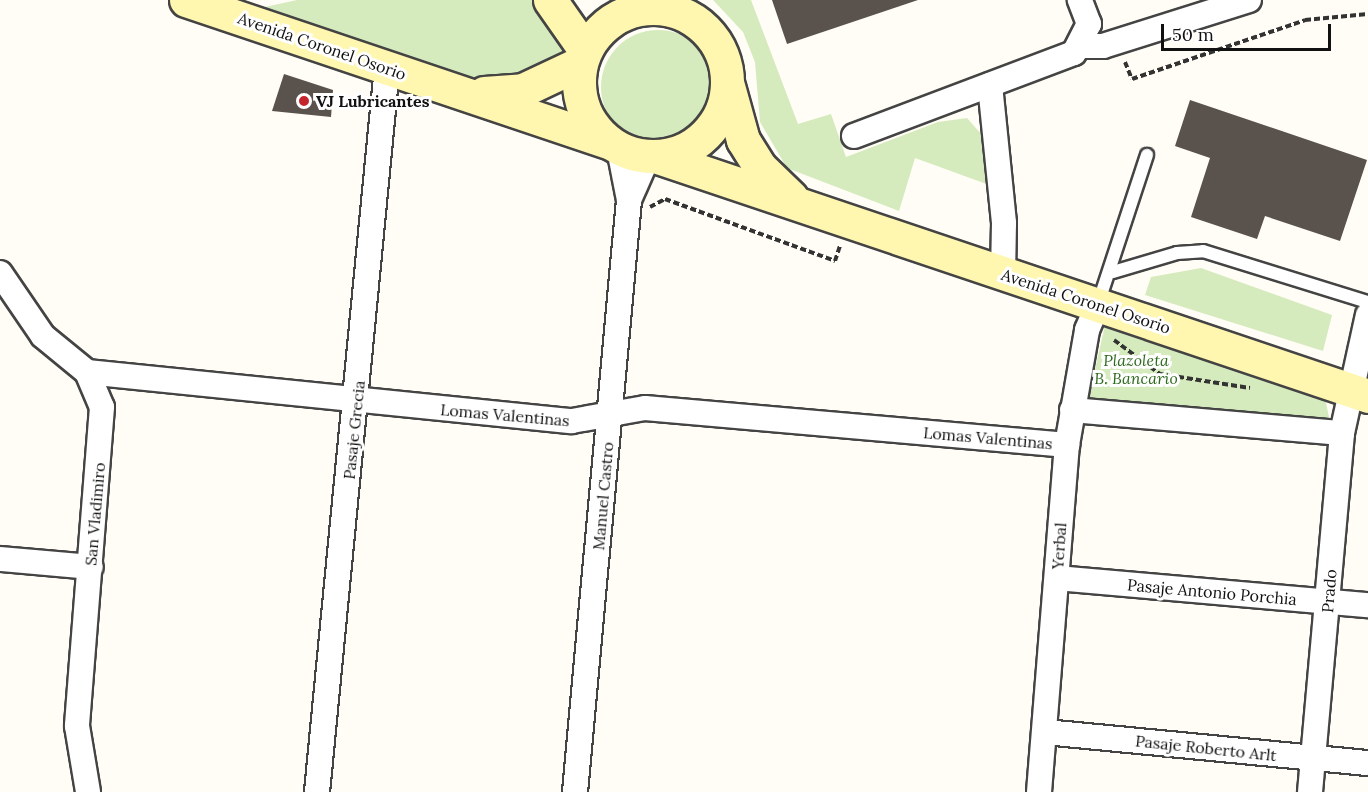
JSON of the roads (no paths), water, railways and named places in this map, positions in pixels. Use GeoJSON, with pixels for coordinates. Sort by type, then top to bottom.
{"type":"FeatureCollection","features":[{"type":"Feature","properties":{"kind":"main road","name":"Avenida Coronel Osorio"},"geometry":{"type":"LineString","coordinates":[[186,0],[1359,393]]}},
{"type":"Feature","properties":{"kind":"main road"},"geometry":{"type":"LineString","coordinates":[[549,0],[583,56],[582,107],[634,151],[700,141],[720,114],[728,81],[716,42],[702,27],[685,15],[637,4],[609,21],[583,56]]}},
{"type":"Feature","properties":{"kind":"main road","name":"Avenida Coronel Osorio"},"geometry":{"type":"LineString","coordinates":[[459,91],[523,90],[583,56]]}},
{"type":"Feature","properties":{"kind":"main road","name":"Avenida Coronel Osorio"},"geometry":{"type":"LineString","coordinates":[[728,81],[733,111],[759,166],[804,207]]}},
{"type":"Feature","properties":{"kind":"street"},"geometry":{"type":"LineString","coordinates":[[1080,0],[1089,24],[1081,46]]}},
{"type":"Feature","properties":{"kind":"street"},"geometry":{"type":"LineString","coordinates":[[854,136],[990,85],[1081,46],[1116,42],[1249,0]]}},
{"type":"Feature","properties":{"kind":"street","name":"Pasaje Grecia"},"geometry":{"type":"LineString","coordinates":[[317,792],[357,403],[387,68]]}},
{"type":"Feature","properties":{"kind":"street"},"geometry":{"type":"LineString","coordinates":[[990,85],[1004,223],[1003,274]]}},
{"type":"Feature","properties":{"kind":"street","name":"Manuel Castro"},"geometry":{"type":"LineString","coordinates":[[575,792],[634,151]]}},
{"type":"Feature","properties":{"kind":"street"},"geometry":{"type":"LineString","coordinates":[[0,273],[43,336],[87,372]]}},
{"type":"Feature","properties":{"kind":"street","name":"Yerbal"},"geometry":{"type":"LineString","coordinates":[[1039,792],[1067,445],[1087,330],[1098,304]]}},
{"type":"Feature","properties":{"kind":"street","name":"Prado"},"geometry":{"type":"LineString","coordinates":[[1310,792],[1342,433],[1359,393],[1368,315]]}},
{"type":"Feature","properties":{"kind":"street","name":"Lomas Valentinas"},"geometry":{"type":"LineString","coordinates":[[87,372],[357,403],[572,421],[645,408],[1067,445]]}},
{"type":"Feature","properties":{"kind":"street","name":"San Vladimiro"},"geometry":{"type":"LineString","coordinates":[[87,372],[102,424],[77,726],[88,792]]}},
{"type":"Feature","properties":{"kind":"street"},"geometry":{"type":"LineString","coordinates":[[1072,410],[1342,433]]}},
{"type":"Feature","properties":{"kind":"street"},"geometry":{"type":"LineString","coordinates":[[0,559],[91,567]]}},
{"type":"Feature","properties":{"kind":"street","name":"Pasaje Antonio Porchia"},"geometry":{"type":"LineString","coordinates":[[1057,578],[1368,605]]}},
{"type":"Feature","properties":{"kind":"street","name":"Pasaje Roberto Arlt"},"geometry":{"type":"LineString","coordinates":[[1045,732],[1368,763]]}},
{"type":"Feature","properties":{"kind":"lane"},"geometry":{"type":"LineString","coordinates":[[1098,304],[1113,272],[1147,155]]}},
{"type":"Feature","properties":{"kind":"lane"},"geometry":{"type":"LineString","coordinates":[[1113,272],[1177,253],[1203,251],[1368,302]]}},
{"type":"Feature","properties":{"kind":"place","name":"VJ Lubricantes"},"geometry":{"type":"Point","coordinates":[304,101]}},
{"type":"Feature","properties":{"kind":"park label","name":"Plazoleta B. Bancario"},"geometry":{"type":"Point","coordinates":[1136,369]}}]}
